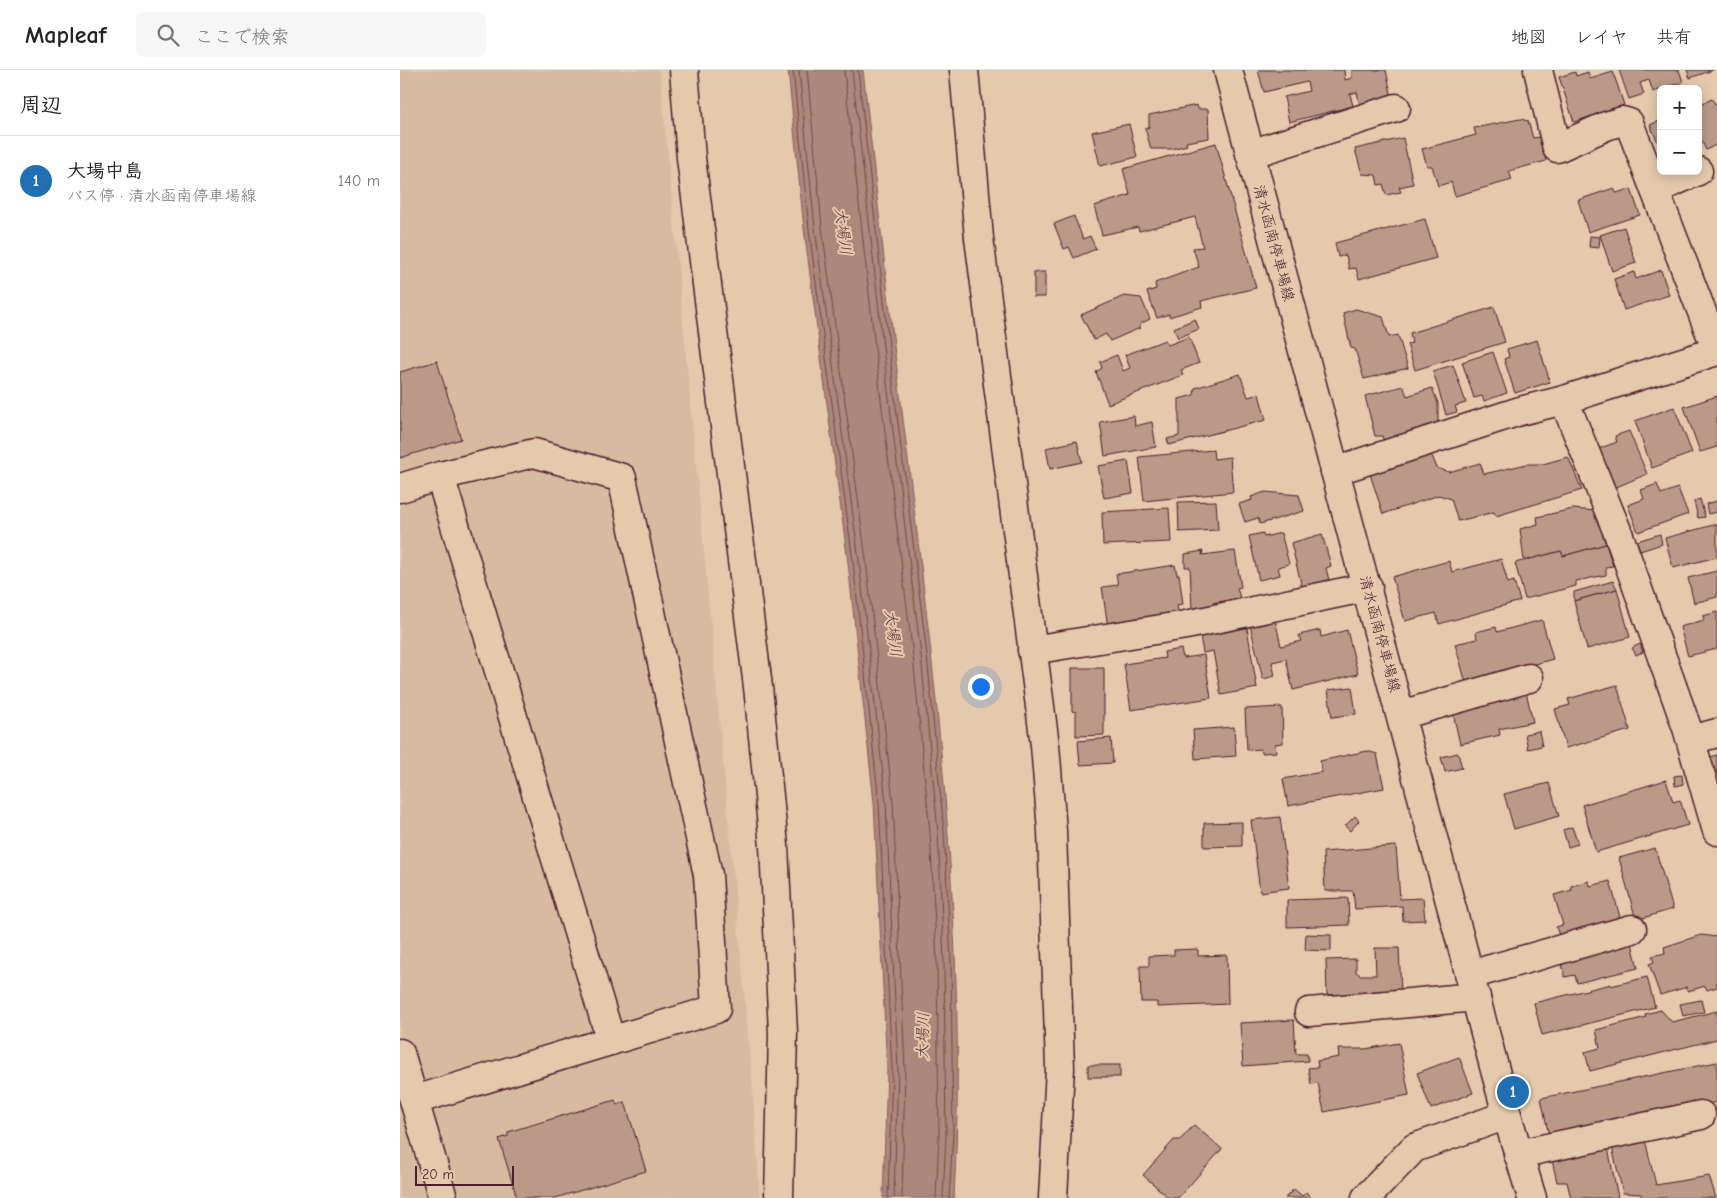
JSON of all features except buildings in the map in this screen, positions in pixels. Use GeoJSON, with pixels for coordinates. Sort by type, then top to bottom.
{"type":"FeatureCollection","features":[{"type":"Feature","properties":{"kind":"street"},"geometry":{"type":"LineString","coordinates":[[684,70],[691,158],[758,687],[774,846],[783,1032],[779,1198]]}},
{"type":"Feature","properties":{"kind":"street"},"geometry":{"type":"LineString","coordinates":[[964,70],[978,238],[1045,745],[1052,841],[1060,1068],[1053,1198]]}},
{"type":"Feature","properties":{"kind":"street","name":"清水函南停車場線"},"geometry":{"type":"LineString","coordinates":[[1228,70],[1335,471],[1368,587],[1507,1115],[1532,1198]]}},
{"type":"Feature","properties":{"kind":"street"},"geometry":{"type":"LineString","coordinates":[[1335,471],[1520,411],[1564,400],[1717,351],[1629,122],[1622,121],[1606,126],[1557,148],[1538,70]]}},
{"type":"Feature","properties":{"kind":"street"},"geometry":{"type":"LineString","coordinates":[[1250,154],[1396,108]]}},
{"type":"Feature","properties":{"kind":"street"},"geometry":{"type":"LineString","coordinates":[[1702,169],[1717,163]]}},
{"type":"Feature","properties":{"kind":"street"},"geometry":{"type":"LineString","coordinates":[[1655,190],[1689,175]]}},
{"type":"Feature","properties":{"kind":"street"},"geometry":{"type":"LineString","coordinates":[[1564,400],[1618,533],[1691,740],[1717,831]]}},
{"type":"Feature","properties":{"kind":"street"},"geometry":{"type":"LineString","coordinates":[[400,488],[440,476],[534,453],[622,478],[708,875],[716,1009],[415,1100]]}},
{"type":"Feature","properties":{"kind":"street"},"geometry":{"type":"LineString","coordinates":[[440,476],[611,1041]]}},
{"type":"Feature","properties":{"kind":"street"},"geometry":{"type":"LineString","coordinates":[[1032,650],[1186,625],[1368,587]]}},
{"type":"Feature","properties":{"kind":"street"},"geometry":{"type":"LineString","coordinates":[[1401,715],[1529,678]]}},
{"type":"Feature","properties":{"kind":"street"},"geometry":{"type":"LineString","coordinates":[[1691,740],[1717,733]]}},
{"type":"Feature","properties":{"kind":"street"},"geometry":{"type":"LineString","coordinates":[[1309,1012],[1473,986],[1632,929]]}},
{"type":"Feature","properties":{"kind":"street"},"geometry":{"type":"LineString","coordinates":[[400,1053],[443,1198]]}},
{"type":"Feature","properties":{"kind":"street"},"geometry":{"type":"LineString","coordinates":[[1366,1198],[1414,1148],[1507,1115]]}},
{"type":"Feature","properties":{"kind":"street"},"geometry":{"type":"LineString","coordinates":[[1518,1154],[1701,1116]]}},
{"type":"Feature","properties":{"kind":"shaded area"},"geometry":{"type":"Polygon","coordinates":[[[400,70],[660,70],[752,1078],[760,1198],[400,1198],[400,70]]]}},
{"type":"Feature","properties":{"kind":"water","name":"大場川"},"geometry":{"type":"Polygon","coordinates":[[[788,70],[863,70],[894,350],[929,631],[947,820],[957,1009],[954,1198],[883,1198],[887,1070],[874,803],[848,563],[804,229],[788,70]]]}},
{"type":"Feature","properties":{"kind":"place","name":"大場中島"},"geometry":{"type":"Point","coordinates":[1513,1092]}}]}
